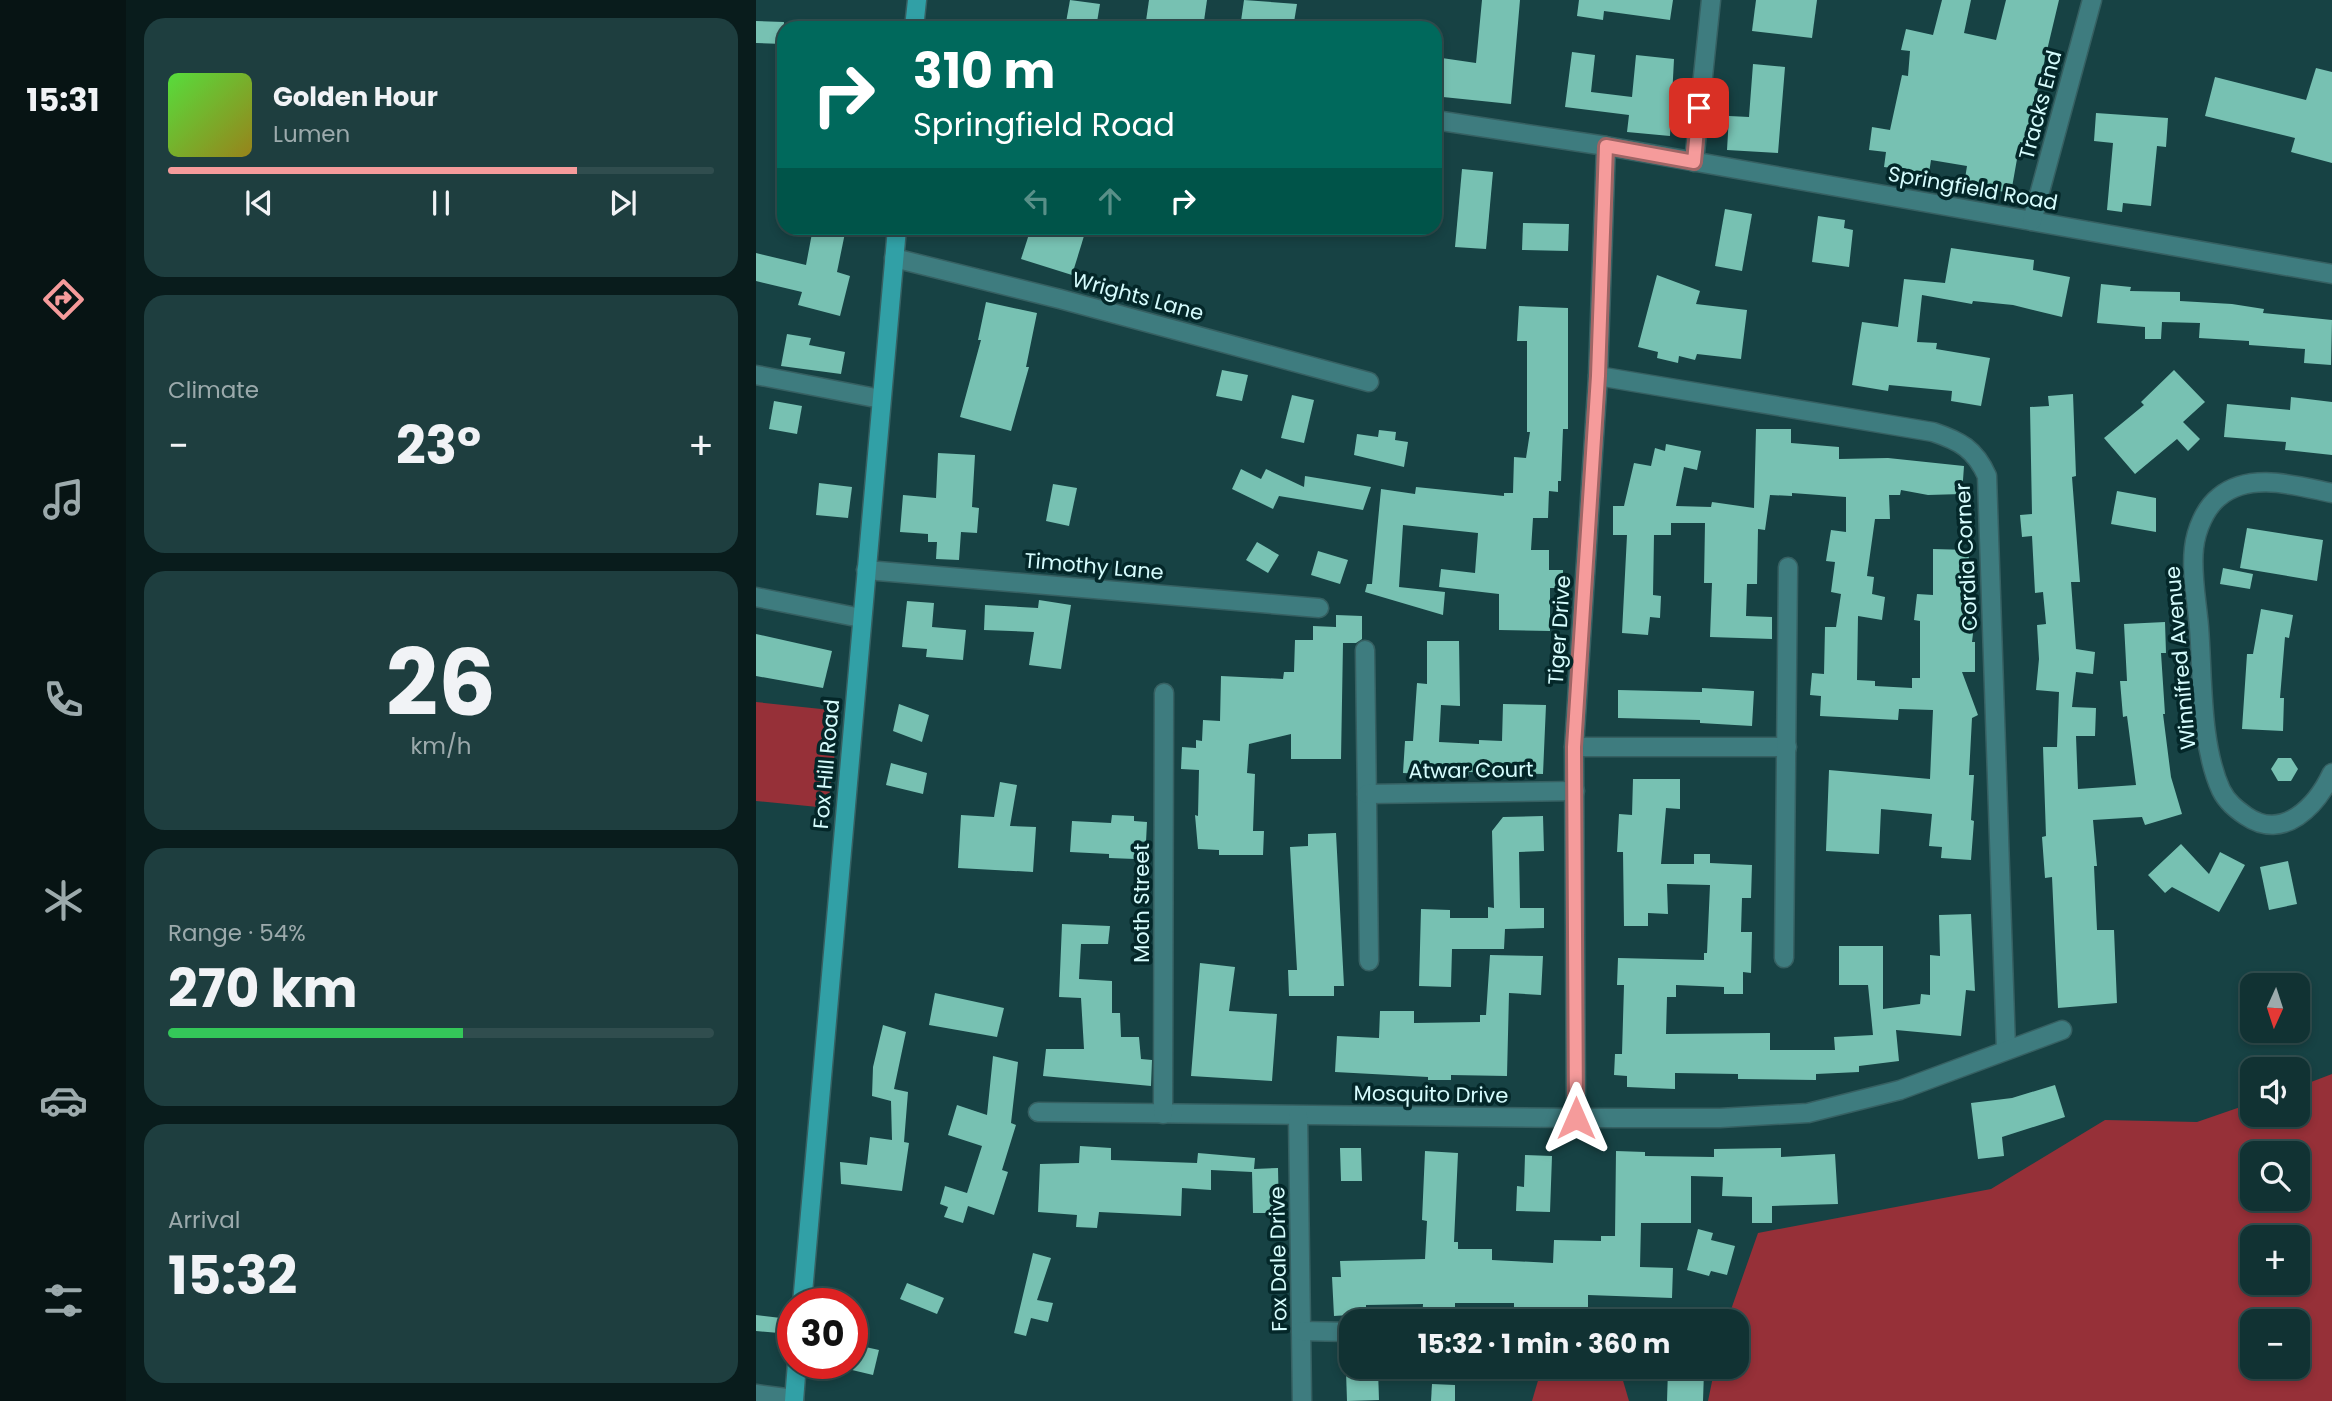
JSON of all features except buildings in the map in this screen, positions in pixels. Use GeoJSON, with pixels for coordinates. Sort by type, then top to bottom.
{"type":"FeatureCollection","features":[{"type":"Feature","properties":{"kind":"main road"},"geometry":{"type":"LineString","coordinates":[[915,21],[917,0]]}},
{"type":"Feature","properties":{"kind":"main road","name":"Fox Hill Road"},"geometry":{"type":"LineString","coordinates":[[803,1288],[896,235]]}},
{"type":"Feature","properties":{"kind":"main road"},"geometry":{"type":"LineString","coordinates":[[794,1400],[796,1379]]}},
{"type":"Feature","properties":{"kind":"street"},"geometry":{"type":"LineString","coordinates":[[1694,162],[1711,0]]}},
{"type":"Feature","properties":{"kind":"street","name":"Tracks End"},"geometry":{"type":"LineString","coordinates":[[2032,221],[2092,0]]}},
{"type":"Feature","properties":{"kind":"street","name":"Springfield Road"},"geometry":{"type":"LineString","coordinates":[[1442,121],[1606,146],[2332,274]]}},
{"type":"Feature","properties":{"kind":"street","name":"Tiger Drive"},"geometry":{"type":"LineString","coordinates":[[1576,1118],[1574,747],[1598,376],[1606,146]]}},
{"type":"Feature","properties":{"kind":"street","name":"Wrights Lane"},"geometry":{"type":"LineString","coordinates":[[894,258],[1060,299],[1369,382]]}},
{"type":"Feature","properties":{"kind":"street"},"geometry":{"type":"LineString","coordinates":[[756,374],[881,399]]}},
{"type":"Feature","properties":{"kind":"street","name":"Cordia Corner"},"geometry":{"type":"LineString","coordinates":[[1598,376],[1933,432],[1961,442],[1979,457],[1987,476],[2006,1049]]}},
{"type":"Feature","properties":{"kind":"street","name":"Winnifred Avenue"},"geometry":{"type":"LineString","coordinates":[[2332,493],[2271,482],[2234,488],[2218,497],[2207,511],[2194,548],[2210,756],[2227,800],[2254,821],[2276,825],[2287,822],[2315,802],[2332,773]]}},
{"type":"Feature","properties":{"kind":"street"},"geometry":{"type":"LineString","coordinates":[[1784,958],[1788,567]]}},
{"type":"Feature","properties":{"kind":"street","name":"Timothy Lane"},"geometry":{"type":"LineString","coordinates":[[866,570],[1320,608]]}},
{"type":"Feature","properties":{"kind":"street"},"geometry":{"type":"LineString","coordinates":[[756,597],[861,618]]}},
{"type":"Feature","properties":{"kind":"street"},"geometry":{"type":"LineString","coordinates":[[1365,650],[1369,961]]}},
{"type":"Feature","properties":{"kind":"street","name":"Moth Street"},"geometry":{"type":"LineString","coordinates":[[1163,1114],[1164,693]]}},
{"type":"Feature","properties":{"kind":"street"},"geometry":{"type":"LineString","coordinates":[[1574,747],[1787,747]]}},
{"type":"Feature","properties":{"kind":"street","name":"Atwar Court"},"geometry":{"type":"LineString","coordinates":[[1367,794],[1575,791]]}},
{"type":"Feature","properties":{"kind":"street","name":"Mosquito Drive"},"geometry":{"type":"LineString","coordinates":[[1038,1112],[1576,1118],[1720,1118],[1808,1113],[1900,1090],[2062,1030]]}},
{"type":"Feature","properties":{"kind":"street","name":"Fox Dale Drive"},"geometry":{"type":"LineString","coordinates":[[1298,1116],[1302,1401]]}},
{"type":"Feature","properties":{"kind":"street"},"geometry":{"type":"LineString","coordinates":[[1301,1331],[1339,1332]]}},
{"type":"Feature","properties":{"kind":"street"},"geometry":{"type":"LineString","coordinates":[[756,1394],[794,1400]]}},
{"type":"Feature","properties":{"kind":"shaded area"},"geometry":{"type":"Polygon","coordinates":[[[756,702],[840,711],[828,808],[756,801],[756,702]]]}},
{"type":"Feature","properties":{"kind":"shaded area"},"geometry":{"type":"Polygon","coordinates":[[[2332,1074],[2332,1401],[1708,1401],[1713,1379],[1749,1379],[1749,1309],[1731,1309],[1758,1233],[1991,1189],[2105,1120],[2197,1122],[2240,1107],[2240,1127],[2310,1127],[2310,1082],[2332,1074]]]}},
{"type":"Feature","properties":{"kind":"shaded area"},"geometry":{"type":"Polygon","coordinates":[[[1538,1379],[1623,1379],[1629,1401],[1532,1401],[1538,1379]]]}},
{"type":"Feature","properties":{"kind":"route"},"geometry":{"type":"LineString","coordinates":[[1576,1118],[1574,747],[1598,376],[1606,146],[1694,162],[1699,108]]}}]}
